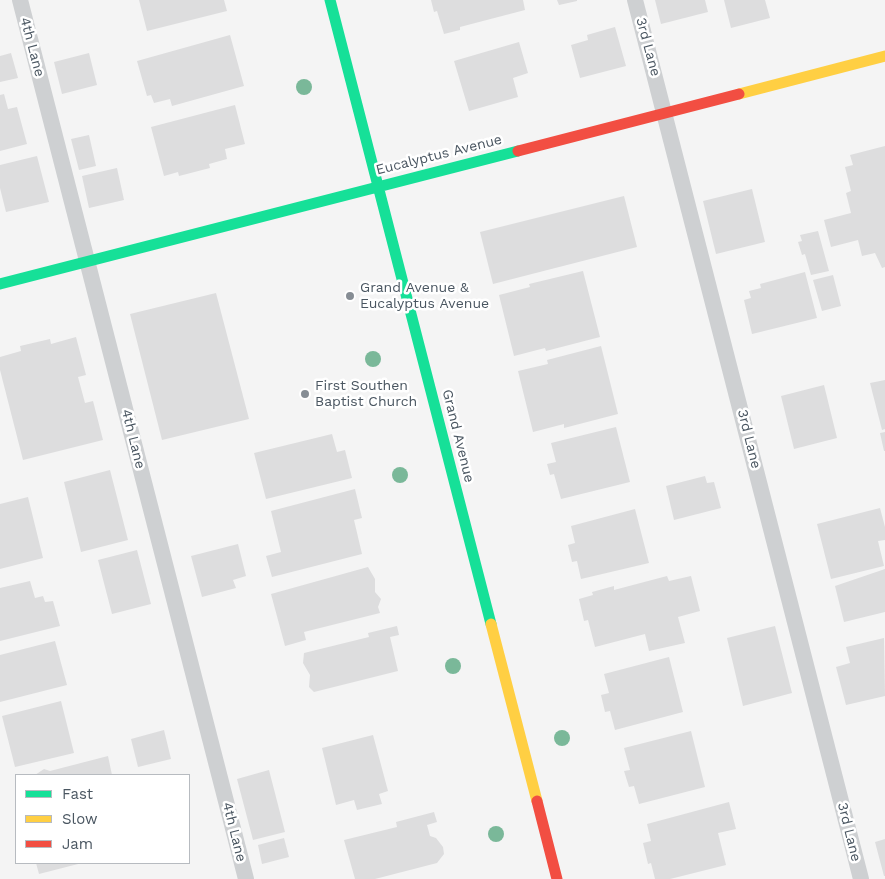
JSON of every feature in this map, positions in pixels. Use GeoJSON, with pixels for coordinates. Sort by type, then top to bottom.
{"type":"FeatureCollection","features":[{"type":"Feature","properties":{"kind":"street","name":"Grand Avenue"},"geometry":{"type":"LineString","coordinates":[[330,0],[557,879]]}},
{"type":"Feature","properties":{"kind":"street","name":"Eucalyptus Avenue"},"geometry":{"type":"LineString","coordinates":[[0,284],[885,56]]}},
{"type":"Feature","properties":{"kind":"lane","name":"4th Lane"},"geometry":{"type":"LineString","coordinates":[[20,0],[246,879]]}},
{"type":"Feature","properties":{"kind":"lane","name":"3rd Lane"},"geometry":{"type":"LineString","coordinates":[[635,0],[861,879]]}},
{"type":"Feature","properties":{"kind":"building"},"geometry":{"type":"Polygon","coordinates":[[[139,0],[224,0],[227,11],[147,31],[139,0]]]}},
{"type":"Feature","properties":{"kind":"building"},"geometry":{"type":"Polygon","coordinates":[[[431,0],[523,0],[525,10],[460,27],[460,30],[444,34],[437,11],[434,12],[431,0]]]}},
{"type":"Feature","properties":{"kind":"building"},"geometry":{"type":"Polygon","coordinates":[[[557,0],[577,0],[577,1],[559,5],[557,0]]]}},
{"type":"Feature","properties":{"kind":"building"},"geometry":{"type":"Polygon","coordinates":[[[655,0],[705,0],[708,12],[661,24],[655,0]]]}},
{"type":"Feature","properties":{"kind":"building"},"geometry":{"type":"Polygon","coordinates":[[[724,0],[765,0],[770,18],[731,28],[724,0]]]}},
{"type":"Feature","properties":{"kind":"building"},"geometry":{"type":"Polygon","coordinates":[[[615,27],[626,66],[580,78],[571,45],[588,40],[587,35],[615,27]]]}},
{"type":"Feature","properties":{"kind":"building"},"geometry":{"type":"Polygon","coordinates":[[[230,35],[244,86],[172,106],[170,99],[154,103],[151,95],[147,96],[137,61],[230,35]]]}},
{"type":"Feature","properties":{"kind":"building"},"geometry":{"type":"Polygon","coordinates":[[[519,42],[528,73],[513,78],[518,97],[469,111],[454,61],[519,42]]]}},
{"type":"Feature","properties":{"kind":"building"},"geometry":{"type":"Polygon","coordinates":[[[11,53],[18,78],[0,82],[0,56],[11,53]]]}},
{"type":"Feature","properties":{"kind":"building"},"geometry":{"type":"Polygon","coordinates":[[[89,53],[97,85],[62,94],[54,62],[89,53]]]}},
{"type":"Feature","properties":{"kind":"building"},"geometry":{"type":"Polygon","coordinates":[[[4,94],[8,109],[17,107],[27,144],[0,151],[0,95],[4,94]]]}},
{"type":"Feature","properties":{"kind":"building"},"geometry":{"type":"Polygon","coordinates":[[[235,105],[245,144],[225,149],[227,159],[209,164],[210,168],[179,176],[178,172],[164,176],[151,127],[235,105]]]}},
{"type":"Feature","properties":{"kind":"building"},"geometry":{"type":"Polygon","coordinates":[[[89,135],[96,166],[79,170],[71,139],[89,135]]]}},
{"type":"Feature","properties":{"kind":"building"},"geometry":{"type":"Polygon","coordinates":[[[885,146],[885,267],[882,268],[875,253],[862,256],[858,240],[831,247],[824,220],[851,213],[846,193],[851,191],[845,167],[853,165],[850,155],[885,146]]]}},
{"type":"Feature","properties":{"kind":"building"},"geometry":{"type":"Polygon","coordinates":[[[37,156],[49,202],[6,212],[0,188],[0,165],[37,156]]]}},
{"type":"Feature","properties":{"kind":"building"},"geometry":{"type":"Polygon","coordinates":[[[117,168],[124,200],[89,208],[82,176],[117,168]]]}},
{"type":"Feature","properties":{"kind":"building"},"geometry":{"type":"Polygon","coordinates":[[[752,189],[765,242],[716,254],[703,201],[752,189]]]}},
{"type":"Feature","properties":{"kind":"building"},"geometry":{"type":"Polygon","coordinates":[[[624,196],[637,247],[493,284],[480,232],[624,196]]]}},
{"type":"Feature","properties":{"kind":"building"},"geometry":{"type":"Polygon","coordinates":[[[818,231],[829,271],[811,275],[805,254],[802,255],[798,242],[802,241],[800,235],[818,231]]]}},
{"type":"Feature","properties":{"kind":"building"},"geometry":{"type":"Polygon","coordinates":[[[583,271],[600,337],[546,351],[545,348],[514,356],[499,295],[530,287],[529,284],[583,271]]]}},
{"type":"Feature","properties":{"kind":"building"},"geometry":{"type":"Polygon","coordinates":[[[805,272],[817,318],[752,334],[744,300],[751,298],[749,291],[761,288],[760,284],[805,272]]]}},
{"type":"Feature","properties":{"kind":"building"},"geometry":{"type":"Polygon","coordinates":[[[833,275],[841,306],[822,311],[813,280],[833,275]]]}},
{"type":"Feature","properties":{"kind":"building"},"geometry":{"type":"Polygon","coordinates":[[[216,293],[249,419],[162,440],[130,314],[216,293]]]}},
{"type":"Feature","properties":{"kind":"building"},"geometry":{"type":"Polygon","coordinates":[[[76,337],[86,375],[78,377],[85,403],[93,401],[103,440],[23,460],[0,370],[0,357],[21,351],[20,346],[50,339],[51,344],[76,337]]]}},
{"type":"Feature","properties":{"kind":"building"},"geometry":{"type":"Polygon","coordinates":[[[601,346],[618,414],[564,428],[564,424],[533,432],[518,371],[548,364],[547,360],[601,346]]]}},
{"type":"Feature","properties":{"kind":"building"},"geometry":{"type":"Polygon","coordinates":[[[885,380],[885,429],[882,430],[870,383],[885,380]]]}},
{"type":"Feature","properties":{"kind":"building"},"geometry":{"type":"Polygon","coordinates":[[[824,385],[837,438],[794,449],[781,396],[824,385]]]}},
{"type":"Feature","properties":{"kind":"building"},"geometry":{"type":"Polygon","coordinates":[[[616,427],[630,482],[561,499],[554,474],[550,475],[547,464],[556,462],[551,443],[616,427]]]}},
{"type":"Feature","properties":{"kind":"building"},"geometry":{"type":"Polygon","coordinates":[[[885,432],[885,451],[884,451],[880,433],[885,432]]]}},
{"type":"Feature","properties":{"kind":"building"},"geometry":{"type":"Polygon","coordinates":[[[332,434],[337,452],[345,450],[352,478],[266,499],[254,453],[332,434]]]}},
{"type":"Feature","properties":{"kind":"building"},"geometry":{"type":"Polygon","coordinates":[[[110,470],[128,540],[81,552],[64,482],[110,470]]]}},
{"type":"Feature","properties":{"kind":"building"},"geometry":{"type":"Polygon","coordinates":[[[705,476],[707,483],[714,482],[721,508],[674,520],[666,486],[705,476]]]}},
{"type":"Feature","properties":{"kind":"building"},"geometry":{"type":"Polygon","coordinates":[[[355,489],[362,518],[354,520],[362,554],[272,577],[266,556],[281,552],[271,511],[355,489]]]}},
{"type":"Feature","properties":{"kind":"building"},"geometry":{"type":"Polygon","coordinates":[[[28,497],[43,558],[0,569],[0,504],[28,497]]]}},
{"type":"Feature","properties":{"kind":"building"},"geometry":{"type":"Polygon","coordinates":[[[880,508],[885,527],[885,540],[878,541],[884,566],[831,579],[817,524],[880,508]]]}},
{"type":"Feature","properties":{"kind":"building"},"geometry":{"type":"Polygon","coordinates":[[[635,509],[649,563],[581,579],[577,561],[572,562],[568,545],[575,543],[571,526],[635,509]]]}},
{"type":"Feature","properties":{"kind":"building"},"geometry":{"type":"Polygon","coordinates":[[[238,544],[246,576],[233,580],[236,588],[202,597],[191,556],[238,544]]]}},
{"type":"Feature","properties":{"kind":"building"},"geometry":{"type":"Polygon","coordinates":[[[137,550],[151,604],[112,614],[98,560],[137,550]]]}},
{"type":"Feature","properties":{"kind":"building"},"geometry":{"type":"Polygon","coordinates":[[[368,567],[375,579],[375,592],[381,599],[378,607],[380,613],[304,632],[306,640],[285,646],[271,594],[368,567]]]}},
{"type":"Feature","properties":{"kind":"building"},"geometry":{"type":"Polygon","coordinates":[[[885,569],[885,612],[844,622],[835,586],[885,569]]]}},
{"type":"Feature","properties":{"kind":"building"},"geometry":{"type":"Polygon","coordinates":[[[667,576],[669,581],[691,576],[700,611],[678,617],[685,643],[649,651],[645,634],[595,647],[588,620],[584,621],[579,599],[593,595],[592,592],[614,586],[614,590],[667,576]]]}},
{"type":"Feature","properties":{"kind":"building"},"geometry":{"type":"Polygon","coordinates":[[[30,581],[35,598],[43,596],[45,602],[53,601],[60,626],[0,641],[0,588],[30,581]]]}},
{"type":"Feature","properties":{"kind":"building"},"geometry":{"type":"Polygon","coordinates":[[[397,626],[399,635],[390,637],[398,671],[314,692],[309,687],[310,675],[303,663],[304,653],[369,637],[368,633],[397,626]]]}},
{"type":"Feature","properties":{"kind":"building"},"geometry":{"type":"Polygon","coordinates":[[[775,626],[792,693],[743,706],[727,638],[775,626]]]}},
{"type":"Feature","properties":{"kind":"building"},"geometry":{"type":"Polygon","coordinates":[[[884,638],[885,696],[846,705],[836,667],[850,663],[846,647],[884,638]]]}},
{"type":"Feature","properties":{"kind":"building"},"geometry":{"type":"Polygon","coordinates":[[[55,641],[67,685],[0,702],[0,655],[55,641]]]}},
{"type":"Feature","properties":{"kind":"building"},"geometry":{"type":"Polygon","coordinates":[[[669,657],[683,712],[615,730],[610,711],[605,712],[601,695],[609,693],[604,674],[669,657]]]}},
{"type":"Feature","properties":{"kind":"building"},"geometry":{"type":"Polygon","coordinates":[[[61,701],[74,753],[15,767],[2,716],[61,701]]]}},
{"type":"Feature","properties":{"kind":"building"},"geometry":{"type":"Polygon","coordinates":[[[164,730],[171,759],[138,767],[131,739],[164,730]]]}},
{"type":"Feature","properties":{"kind":"building"},"geometry":{"type":"Polygon","coordinates":[[[691,731],[705,787],[639,804],[634,786],[629,787],[624,771],[630,770],[624,748],[691,731]]]}},
{"type":"Feature","properties":{"kind":"building"},"geometry":{"type":"Polygon","coordinates":[[[373,735],[388,791],[379,794],[382,804],[357,810],[354,800],[336,805],[322,748],[373,735]]]}},
{"type":"Feature","properties":{"kind":"building"},"geometry":{"type":"Polygon","coordinates":[[[108,756],[112,774],[36,774],[44,769],[50,771],[108,756]]]}},
{"type":"Feature","properties":{"kind":"building"},"geometry":{"type":"Polygon","coordinates":[[[269,770],[285,832],[253,840],[237,779],[269,770]]]}},
{"type":"Feature","properties":{"kind":"building"},"geometry":{"type":"Polygon","coordinates":[[[729,802],[736,829],[718,833],[726,865],[670,879],[655,879],[651,863],[648,864],[643,843],[651,841],[647,824],[729,802]]]}},
{"type":"Feature","properties":{"kind":"building"},"geometry":{"type":"Polygon","coordinates":[[[434,812],[437,822],[427,825],[430,836],[436,838],[443,847],[444,854],[437,863],[375,879],[355,879],[344,840],[397,827],[396,822],[434,812]]]}},
{"type":"Feature","properties":{"kind":"building"},"geometry":{"type":"Polygon","coordinates":[[[284,838],[289,857],[262,864],[258,845],[284,838]]]}},
{"type":"Feature","properties":{"kind":"building"},"geometry":{"type":"Polygon","coordinates":[[[885,839],[885,876],[884,876],[875,842],[885,839]]]}},
{"type":"Feature","properties":{"kind":"building"},"geometry":{"type":"Polygon","coordinates":[[[36,864],[78,864],[39,874],[36,864]]]}},
{"type":"Feature","properties":{"kind":"traffic: fast"},"geometry":{"type":"LineString","coordinates":[[330,0],[491,624]]}},
{"type":"Feature","properties":{"kind":"traffic: fast"},"geometry":{"type":"LineString","coordinates":[[0,284],[518,151]]}},
{"type":"Feature","properties":{"kind":"traffic: slow"},"geometry":{"type":"LineString","coordinates":[[739,94],[885,56]]}},
{"type":"Feature","properties":{"kind":"traffic: slow"},"geometry":{"type":"LineString","coordinates":[[491,624],[537,801]]}},
{"type":"Feature","properties":{"kind":"traffic: jam"},"geometry":{"type":"LineString","coordinates":[[518,151],[739,94]]}},
{"type":"Feature","properties":{"kind":"traffic: jam"},"geometry":{"type":"LineString","coordinates":[[537,801],[557,879]]}},
{"type":"Feature","properties":{"kind":"place","name":"Grand Avenue & Eucalyptus Avenue"},"geometry":{"type":"Point","coordinates":[350,296]}},
{"type":"Feature","properties":{"kind":"place","name":"First Southen Baptist Church"},"geometry":{"type":"Point","coordinates":[305,394]}}]}
